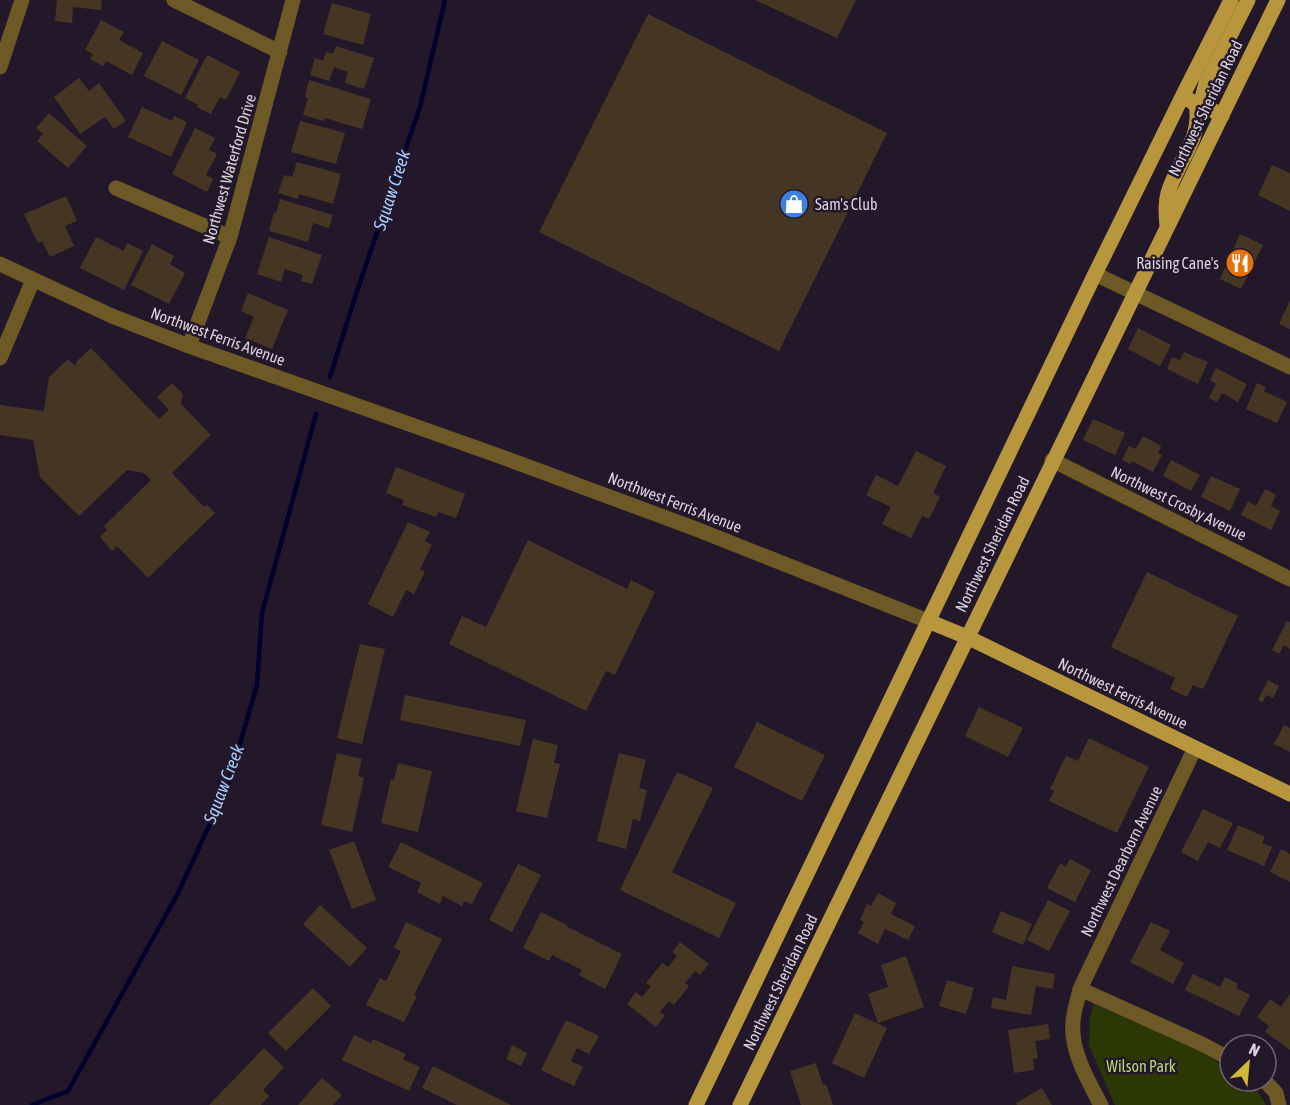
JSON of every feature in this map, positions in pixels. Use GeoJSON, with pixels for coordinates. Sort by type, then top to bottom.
{"type":"FeatureCollection","features":[{"type":"Feature","properties":{"kind":"main road","name":"Northwest Sheridan Road"},"geometry":{"type":"LineString","coordinates":[[696,1105],[1095,274],[1231,0]]}},
{"type":"Feature","properties":{"kind":"main road"},"geometry":{"type":"LineString","coordinates":[[1222,116],[1209,108],[1202,98],[1206,82],[1248,0]]}},
{"type":"Feature","properties":{"kind":"main road","name":"Northwest Sheridan Road"},"geometry":{"type":"LineString","coordinates":[[740,1105],[1278,0]]}},
{"type":"Feature","properties":{"kind":"main road"},"geometry":{"type":"LineString","coordinates":[[1167,229],[1168,191],[1191,143],[1198,117],[1196,105],[1183,95]]}},
{"type":"Feature","properties":{"kind":"main road","name":"Northwest Ferris Avenue"},"geometry":{"type":"LineString","coordinates":[[928,621],[967,637],[1290,794]]}},
{"type":"Feature","properties":{"kind":"street"},"geometry":{"type":"LineString","coordinates":[[0,67],[22,0]]}},
{"type":"Feature","properties":{"kind":"street"},"geometry":{"type":"LineString","coordinates":[[174,0],[280,52]]}},
{"type":"Feature","properties":{"kind":"street","name":"Northwest Waterford Drive"},"geometry":{"type":"LineString","coordinates":[[189,346],[230,237],[293,0]]}},
{"type":"Feature","properties":{"kind":"street"},"geometry":{"type":"LineString","coordinates":[[116,188],[230,237]]}},
{"type":"Feature","properties":{"kind":"street","name":"Northwest Ferris Avenue"},"geometry":{"type":"LineString","coordinates":[[0,264],[111,316],[652,512],[928,621]]}},
{"type":"Feature","properties":{"kind":"street"},"geometry":{"type":"LineString","coordinates":[[1095,274],[1290,367]]}},
{"type":"Feature","properties":{"kind":"street"},"geometry":{"type":"LineString","coordinates":[[0,358],[33,280]]}},
{"type":"Feature","properties":{"kind":"street","name":"Northwest Crosby Avenue"},"geometry":{"type":"LineString","coordinates":[[1053,460],[1290,579]]}},
{"type":"Feature","properties":{"kind":"street","name":"Northwest Dearborn Avenue"},"geometry":{"type":"LineString","coordinates":[[1101,1105],[1086,1078],[1076,1052],[1072,1022],[1080,989],[1195,748]]}},
{"type":"Feature","properties":{"kind":"street"},"geometry":{"type":"LineString","coordinates":[[1080,989],[1218,1053]]}},
{"type":"Feature","properties":{"kind":"green space","name":"Wilson Park"},"geometry":{"type":"Polygon","coordinates":[[[1094,1004],[1201,1051],[1218,1063],[1218,1093],[1259,1093],[1266,1105],[1115,1105],[1089,1045],[1090,1017],[1094,1004]]]}},
{"type":"Feature","properties":{"kind":"building"},"geometry":{"type":"Polygon","coordinates":[[[57,0],[102,0],[101,10],[73,7],[72,23],[55,21],[57,0]]]}},
{"type":"Feature","properties":{"kind":"building"},"geometry":{"type":"Polygon","coordinates":[[[755,0],[856,0],[837,38],[755,0]]]}},
{"type":"Feature","properties":{"kind":"building"},"geometry":{"type":"Polygon","coordinates":[[[332,3],[371,14],[363,45],[323,34],[332,3]]]}},
{"type":"Feature","properties":{"kind":"building"},"geometry":{"type":"Polygon","coordinates":[[[648,14],[887,133],[779,351],[539,232],[648,14]]]}},
{"type":"Feature","properties":{"kind":"building"},"geometry":{"type":"Polygon","coordinates":[[[101,20],[124,32],[119,40],[143,53],[132,75],[106,61],[103,66],[90,59],[93,54],[85,50],[101,20]]]}},
{"type":"Feature","properties":{"kind":"building"},"geometry":{"type":"Polygon","coordinates":[[[162,41],[199,60],[181,95],[144,76],[162,41]]]}},
{"type":"Feature","properties":{"kind":"building"},"geometry":{"type":"Polygon","coordinates":[[[336,46],[374,58],[364,89],[345,83],[348,72],[334,67],[329,81],[310,75],[315,58],[323,61],[326,52],[333,54],[336,46]]]}},
{"type":"Feature","properties":{"kind":"building"},"geometry":{"type":"Polygon","coordinates":[[[207,55],[240,72],[226,100],[220,97],[211,114],[185,98],[207,55]]]}},
{"type":"Feature","properties":{"kind":"building"},"geometry":{"type":"Polygon","coordinates":[[[79,78],[89,91],[99,83],[126,121],[114,129],[105,117],[80,134],[54,97],[79,78]]]}},
{"type":"Feature","properties":{"kind":"building"},"geometry":{"type":"Polygon","coordinates":[[[309,80],[371,99],[362,129],[325,118],[324,121],[303,115],[308,98],[305,97],[309,80]]]}},
{"type":"Feature","properties":{"kind":"building"},"geometry":{"type":"Polygon","coordinates":[[[142,107],[172,121],[174,116],[187,122],[171,157],[128,137],[142,107]]]}},
{"type":"Feature","properties":{"kind":"building"},"geometry":{"type":"Polygon","coordinates":[[[49,113],[87,146],[68,168],[37,141],[43,134],[36,128],[49,113]]]}},
{"type":"Feature","properties":{"kind":"building"},"geometry":{"type":"Polygon","coordinates":[[[300,121],[345,133],[336,164],[291,152],[300,121]]]}},
{"type":"Feature","properties":{"kind":"building"},"geometry":{"type":"Polygon","coordinates":[[[195,128],[215,138],[209,150],[217,154],[206,175],[213,179],[207,192],[172,174],[195,128]]]}},
{"type":"Feature","properties":{"kind":"building"},"geometry":{"type":"Polygon","coordinates":[[[297,162],[341,174],[333,204],[299,194],[298,199],[278,193],[284,175],[292,177],[297,162]]]}},
{"type":"Feature","properties":{"kind":"building"},"geometry":{"type":"Polygon","coordinates":[[[1272,165],[1290,173],[1290,211],[1258,195],[1272,165]]]}},
{"type":"Feature","properties":{"kind":"building"},"geometry":{"type":"Polygon","coordinates":[[[66,196],[77,221],[65,226],[74,246],[50,257],[42,241],[38,243],[24,214],[66,196]]]}},
{"type":"Feature","properties":{"kind":"building"},"geometry":{"type":"Polygon","coordinates":[[[280,199],[333,215],[329,228],[313,223],[308,242],[269,231],[280,199]]]}},
{"type":"Feature","properties":{"kind":"building"},"geometry":{"type":"Polygon","coordinates":[[[1240,234],[1263,245],[1241,289],[1220,279],[1240,234]]]}},
{"type":"Feature","properties":{"kind":"building"},"geometry":{"type":"Polygon","coordinates":[[[96,237],[124,251],[127,243],[143,251],[124,290],[80,268],[96,237]]]}},
{"type":"Feature","properties":{"kind":"building"},"geometry":{"type":"Polygon","coordinates":[[[269,237],[322,255],[312,284],[301,281],[303,275],[285,269],[281,282],[257,274],[269,237]]]}},
{"type":"Feature","properties":{"kind":"building"},"geometry":{"type":"Polygon","coordinates":[[[152,244],[174,256],[170,264],[185,273],[169,304],[131,285],[152,244]]]}},
{"type":"Feature","properties":{"kind":"building"},"geometry":{"type":"Polygon","coordinates":[[[248,293],[288,310],[272,349],[245,338],[254,317],[241,311],[248,293]]]}},
{"type":"Feature","properties":{"kind":"building"},"geometry":{"type":"Polygon","coordinates":[[[1290,300],[1290,329],[1279,324],[1290,300]]]}},
{"type":"Feature","properties":{"kind":"building"},"geometry":{"type":"Polygon","coordinates":[[[1138,328],[1171,345],[1160,366],[1128,349],[1138,328]]]}},
{"type":"Feature","properties":{"kind":"building"},"geometry":{"type":"Polygon","coordinates":[[[91,348],[159,419],[169,410],[157,397],[172,383],[183,394],[181,404],[211,435],[172,473],[204,507],[207,505],[215,513],[148,578],[117,546],[112,551],[100,537],[107,530],[104,526],[151,480],[144,473],[127,470],[79,516],[40,477],[33,440],[0,435],[0,405],[44,411],[49,377],[68,359],[76,366],[76,362],[91,348]]]}},
{"type":"Feature","properties":{"kind":"building"},"geometry":{"type":"Polygon","coordinates":[[[1184,352],[1208,362],[1198,384],[1167,369],[1172,357],[1180,360],[1184,352]]]}},
{"type":"Feature","properties":{"kind":"building"},"geometry":{"type":"Polygon","coordinates":[[[1216,368],[1247,384],[1238,402],[1222,393],[1217,402],[1209,398],[1216,384],[1210,380],[1216,368]]]}},
{"type":"Feature","properties":{"kind":"building"},"geometry":{"type":"Polygon","coordinates":[[[1257,383],[1266,387],[1264,391],[1287,402],[1277,423],[1246,409],[1257,383]]]}},
{"type":"Feature","properties":{"kind":"building"},"geometry":{"type":"Polygon","coordinates":[[[1093,419],[1125,433],[1115,455],[1083,440],[1093,419]]]}},
{"type":"Feature","properties":{"kind":"building"},"geometry":{"type":"Polygon","coordinates":[[[1143,436],[1161,446],[1158,453],[1162,455],[1153,472],[1132,461],[1130,464],[1122,460],[1129,446],[1136,449],[1143,436]]]}},
{"type":"Feature","properties":{"kind":"building"},"geometry":{"type":"Polygon","coordinates":[[[916,451],[946,466],[933,493],[940,497],[929,519],[922,516],[911,538],[882,524],[891,507],[866,495],[876,475],[898,486],[916,451]]]}},
{"type":"Feature","properties":{"kind":"building"},"geometry":{"type":"Polygon","coordinates":[[[1171,460],[1200,475],[1191,491],[1163,476],[1171,460]]]}},
{"type":"Feature","properties":{"kind":"building"},"geometry":{"type":"Polygon","coordinates":[[[396,467],[465,494],[456,518],[438,512],[436,517],[402,505],[404,500],[386,493],[396,467]]]}},
{"type":"Feature","properties":{"kind":"building"},"geometry":{"type":"Polygon","coordinates":[[[1211,476],[1240,489],[1230,511],[1201,497],[1211,476]]]}},
{"type":"Feature","properties":{"kind":"building"},"geometry":{"type":"Polygon","coordinates":[[[1265,489],[1276,495],[1271,506],[1280,511],[1271,530],[1241,515],[1248,501],[1256,506],[1265,489]]]}},
{"type":"Feature","properties":{"kind":"building"},"geometry":{"type":"Polygon","coordinates":[[[408,522],[430,532],[425,541],[432,545],[420,569],[425,572],[414,594],[406,590],[393,617],[368,604],[408,522]]]}},
{"type":"Feature","properties":{"kind":"building"},"geometry":{"type":"Polygon","coordinates":[[[528,540],[627,589],[631,580],[655,592],[615,675],[606,671],[586,711],[449,644],[462,616],[486,627],[528,540]]]}},
{"type":"Feature","properties":{"kind":"building"},"geometry":{"type":"Polygon","coordinates":[[[1147,572],[1238,616],[1203,689],[1193,685],[1187,697],[1170,689],[1175,678],[1111,647],[1147,572]]]}},
{"type":"Feature","properties":{"kind":"building"},"geometry":{"type":"Polygon","coordinates":[[[1287,621],[1290,622],[1290,649],[1284,645],[1279,654],[1272,650],[1287,621]]]}},
{"type":"Feature","properties":{"kind":"building"},"geometry":{"type":"Polygon","coordinates":[[[360,644],[385,649],[362,744],[337,738],[360,644]]]}},
{"type":"Feature","properties":{"kind":"building"},"geometry":{"type":"Polygon","coordinates":[[[1268,680],[1279,686],[1273,698],[1266,695],[1263,702],[1258,700],[1268,680]]]}},
{"type":"Feature","properties":{"kind":"building"},"geometry":{"type":"Polygon","coordinates":[[[405,695],[526,720],[520,746],[400,720],[405,695]]]}},
{"type":"Feature","properties":{"kind":"building"},"geometry":{"type":"Polygon","coordinates":[[[979,707],[1023,728],[1008,757],[965,736],[979,707]]]}},
{"type":"Feature","properties":{"kind":"building"},"geometry":{"type":"Polygon","coordinates":[[[757,722],[825,755],[802,801],[734,767],[757,722]]]}},
{"type":"Feature","properties":{"kind":"building"},"geometry":{"type":"Polygon","coordinates":[[[1284,725],[1290,728],[1290,752],[1274,744],[1284,725]]]}},
{"type":"Feature","properties":{"kind":"building"},"geometry":{"type":"Polygon","coordinates":[[[1089,738],[1149,767],[1117,833],[1049,801],[1054,791],[1050,789],[1066,756],[1078,761],[1089,738]]]}},
{"type":"Feature","properties":{"kind":"building"},"geometry":{"type":"Polygon","coordinates":[[[533,739],[558,745],[554,763],[560,764],[547,818],[516,811],[533,739]]]}},
{"type":"Feature","properties":{"kind":"building"},"geometry":{"type":"Polygon","coordinates":[[[337,753],[362,759],[358,776],[364,778],[352,832],[321,825],[337,753]]]}},
{"type":"Feature","properties":{"kind":"building"},"geometry":{"type":"Polygon","coordinates":[[[619,753],[646,760],[639,788],[647,790],[640,821],[633,819],[626,849],[597,841],[619,753]]]}},
{"type":"Feature","properties":{"kind":"building"},"geometry":{"type":"Polygon","coordinates":[[[398,763],[432,771],[418,832],[381,823],[391,779],[394,780],[398,763]]]}},
{"type":"Feature","properties":{"kind":"building"},"geometry":{"type":"Polygon","coordinates":[[[677,772],[713,788],[672,872],[736,903],[719,938],[620,890],[677,772]]]}},
{"type":"Feature","properties":{"kind":"building"},"geometry":{"type":"Polygon","coordinates":[[[1203,809],[1233,823],[1220,848],[1208,842],[1198,861],[1181,852],[1203,809]]]}},
{"type":"Feature","properties":{"kind":"building"},"geometry":{"type":"Polygon","coordinates":[[[1238,825],[1265,837],[1262,843],[1272,847],[1264,866],[1227,850],[1238,825]]]}},
{"type":"Feature","properties":{"kind":"building"},"geometry":{"type":"Polygon","coordinates":[[[354,841],[376,900],[352,909],[329,850],[354,841]]]}},
{"type":"Feature","properties":{"kind":"building"},"geometry":{"type":"Polygon","coordinates":[[[401,842],[483,883],[472,904],[464,901],[462,906],[443,896],[440,904],[417,892],[421,883],[388,867],[401,842]]]}},
{"type":"Feature","properties":{"kind":"building"},"geometry":{"type":"Polygon","coordinates":[[[1281,849],[1290,854],[1290,882],[1270,872],[1281,849]]]}},
{"type":"Feature","properties":{"kind":"building"},"geometry":{"type":"Polygon","coordinates":[[[1070,859],[1091,870],[1075,902],[1047,888],[1060,863],[1066,867],[1070,859]]]}},
{"type":"Feature","properties":{"kind":"building"},"geometry":{"type":"Polygon","coordinates":[[[518,864],[541,875],[512,932],[489,920],[518,864]]]}},
{"type":"Feature","properties":{"kind":"building"},"geometry":{"type":"Polygon","coordinates":[[[878,893],[896,903],[891,914],[915,926],[908,940],[885,929],[878,944],[858,933],[864,922],[860,920],[867,904],[871,906],[878,893]]]}},
{"type":"Feature","properties":{"kind":"building"},"geometry":{"type":"Polygon","coordinates":[[[1048,900],[1070,911],[1049,951],[1027,940],[1048,900]]]}},
{"type":"Feature","properties":{"kind":"building"},"geometry":{"type":"Polygon","coordinates":[[[320,905],[367,948],[350,967],[303,924],[320,905]]]}},
{"type":"Feature","properties":{"kind":"building"},"geometry":{"type":"Polygon","coordinates":[[[1001,911],[1032,924],[1023,945],[992,932],[1001,911]]]}},
{"type":"Feature","properties":{"kind":"building"},"geometry":{"type":"Polygon","coordinates":[[[541,912],[622,954],[605,989],[579,975],[582,970],[552,955],[549,961],[523,948],[541,912]]]}},
{"type":"Feature","properties":{"kind":"building"},"geometry":{"type":"Polygon","coordinates":[[[406,922],[442,939],[414,995],[417,996],[404,1022],[366,1005],[380,978],[386,981],[401,951],[394,948],[406,922]]]}},
{"type":"Feature","properties":{"kind":"building"},"geometry":{"type":"Polygon","coordinates":[[[1151,922],[1170,931],[1160,950],[1184,963],[1173,984],[1130,962],[1151,922]]]}},
{"type":"Feature","properties":{"kind":"building"},"geometry":{"type":"Polygon","coordinates":[[[680,942],[709,964],[700,975],[695,971],[685,983],[689,986],[674,1005],[669,1001],[660,1012],[665,1015],[656,1027],[627,1004],[636,992],[642,997],[651,986],[646,983],[662,963],[668,967],[677,956],[672,952],[680,942]]]}},
{"type":"Feature","properties":{"kind":"building"},"geometry":{"type":"Polygon","coordinates":[[[906,956],[924,1007],[878,1023],[868,994],[888,987],[881,965],[906,956]]]}},
{"type":"Feature","properties":{"kind":"building"},"geometry":{"type":"Polygon","coordinates":[[[1012,966],[1055,974],[1053,989],[1036,986],[1031,1015],[991,1008],[993,997],[1006,1000],[1012,966]]]}},
{"type":"Feature","properties":{"kind":"building"},"geometry":{"type":"Polygon","coordinates":[[[1193,974],[1220,987],[1225,977],[1238,984],[1236,988],[1250,995],[1239,1016],[1185,990],[1193,974]]]}},
{"type":"Feature","properties":{"kind":"building"},"geometry":{"type":"Polygon","coordinates":[[[947,980],[974,988],[966,1014],[939,1006],[947,980]]]}},
{"type":"Feature","properties":{"kind":"building"},"geometry":{"type":"Polygon","coordinates":[[[313,988],[331,1006],[286,1051],[268,1033],[313,988]]]}},
{"type":"Feature","properties":{"kind":"building"},"geometry":{"type":"Polygon","coordinates":[[[1290,994],[1290,1050],[1278,1041],[1278,1033],[1265,1032],[1269,1026],[1257,1017],[1270,999],[1281,1007],[1290,994]]]}},
{"type":"Feature","properties":{"kind":"building"},"geometry":{"type":"Polygon","coordinates":[[[855,1013],[887,1028],[864,1078],[832,1063],[855,1013]]]}},
{"type":"Feature","properties":{"kind":"building"},"geometry":{"type":"Polygon","coordinates":[[[566,1020],[599,1036],[589,1054],[577,1048],[571,1061],[583,1067],[574,1086],[541,1070],[566,1020]]]}},
{"type":"Feature","properties":{"kind":"building"},"geometry":{"type":"Polygon","coordinates":[[[1048,1024],[1050,1039],[1035,1041],[1038,1058],[1033,1059],[1034,1070],[1014,1073],[1008,1030],[1048,1024]]]}},
{"type":"Feature","properties":{"kind":"building"},"geometry":{"type":"Polygon","coordinates":[[[354,1035],[371,1043],[373,1039],[406,1054],[403,1059],[420,1067],[409,1091],[342,1060],[354,1035]]]}},
{"type":"Feature","properties":{"kind":"building"},"geometry":{"type":"Polygon","coordinates":[[[512,1045],[527,1053],[521,1066],[506,1059],[512,1045]]]}},
{"type":"Feature","properties":{"kind":"building"},"geometry":{"type":"Polygon","coordinates":[[[264,1048],[284,1067],[263,1090],[269,1096],[261,1105],[209,1105],[264,1048]]]}},
{"type":"Feature","properties":{"kind":"building"},"geometry":{"type":"Polygon","coordinates":[[[816,1063],[833,1105],[801,1105],[790,1071],[816,1063]]]}},
{"type":"Feature","properties":{"kind":"building"},"geometry":{"type":"Polygon","coordinates":[[[433,1066],[511,1105],[457,1105],[422,1088],[433,1066]]]}},
{"type":"Feature","properties":{"kind":"building"},"geometry":{"type":"Polygon","coordinates":[[[322,1078],[342,1095],[333,1105],[298,1105],[322,1078]]]}},
{"type":"Feature","properties":{"kind":"building"},"geometry":{"type":"Polygon","coordinates":[[[1042,1088],[1052,1105],[1017,1105],[1016,1103],[1042,1088]]]}},
{"type":"Feature","properties":{"kind":"waterway","name":"Squaw Creek"},"geometry":{"type":"LineString","coordinates":[[330,377],[420,107],[445,0]]}},
{"type":"Feature","properties":{"kind":"waterway","name":"Squaw Creek"},"geometry":{"type":"LineString","coordinates":[[32,1105],[68,1091],[177,895],[228,785],[257,685],[262,613],[316,414]]}},
{"type":"Feature","properties":{"kind":"place","name":"Sam's Club"},"geometry":{"type":"Point","coordinates":[794,204]}},
{"type":"Feature","properties":{"kind":"place","name":"Raising Cane's"},"geometry":{"type":"Point","coordinates":[1240,263]}}]}
